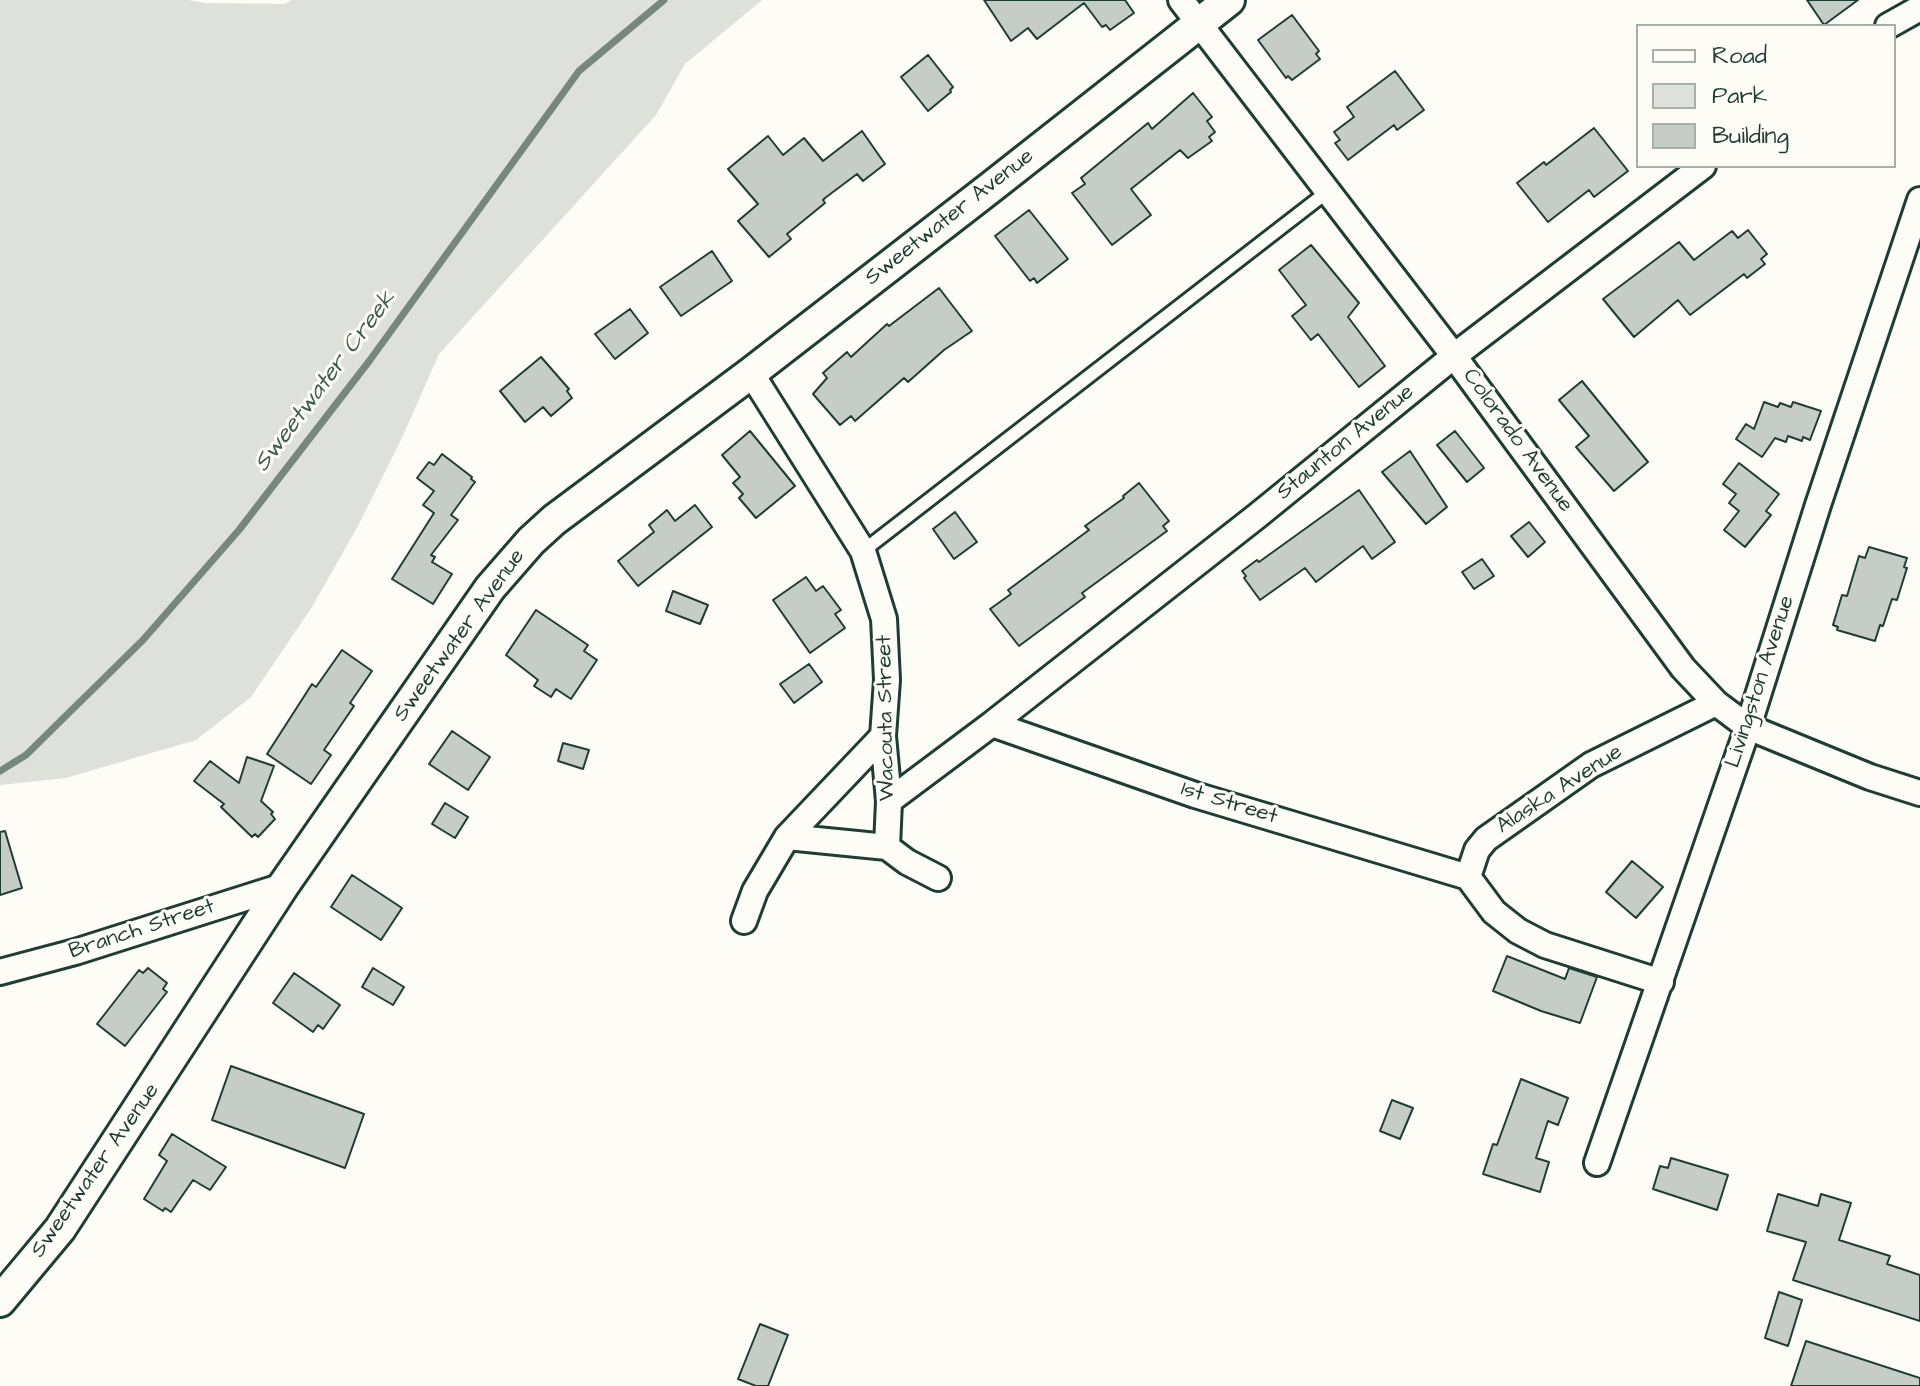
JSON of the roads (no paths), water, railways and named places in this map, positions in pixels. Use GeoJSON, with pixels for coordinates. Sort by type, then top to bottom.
{"type":"FeatureCollection","features":[{"type":"Feature","properties":{"kind":"street","name":"Sweetwater Avenue"},"geometry":{"type":"LineString","coordinates":[[0,1301],[60,1229],[283,886],[509,564],[554,520],[751,373],[1189,12],[1229,0]]}},
{"type":"Feature","properties":{"kind":"street"},"geometry":{"type":"LineString","coordinates":[[1892,24],[1920,8]]}},
{"type":"Feature","properties":{"kind":"street","name":"Colorado Avenue"},"geometry":{"type":"LineString","coordinates":[[1189,12],[1454,356],[1683,668],[1716,703],[1748,727],[1870,777],[1920,793]]}},
{"type":"Feature","properties":{"kind":"street","name":"Staunton Avenue"},"geometry":{"type":"LineString","coordinates":[[889,801],[1257,516],[1454,356],[1700,168]]}},
{"type":"Feature","properties":{"kind":"street","name":"Livingston Avenue"},"geometry":{"type":"LineString","coordinates":[[1597,1163],[1748,727],[1920,200]]}},
{"type":"Feature","properties":{"kind":"street","name":"Wacouta Street"},"geometry":{"type":"LineString","coordinates":[[751,373],[863,551],[884,619],[887,680],[883,736],[889,801],[887,847]]}},
{"type":"Feature","properties":{"kind":"street","name":"Alaska Avenue"},"geometry":{"type":"LineString","coordinates":[[1468,877],[1477,850],[1486,839],[1579,773],[1616,751],[1716,703]]}},
{"type":"Feature","properties":{"kind":"street","name":"1st Street"},"geometry":{"type":"LineString","coordinates":[[992,724],[1195,795],[1468,877]]}},
{"type":"Feature","properties":{"kind":"street"},"geometry":{"type":"LineString","coordinates":[[744,921],[755,891],[787,837],[883,736]]}},
{"type":"Feature","properties":{"kind":"street"},"geometry":{"type":"LineString","coordinates":[[787,837],[887,847],[907,862],[938,878]]}},
{"type":"Feature","properties":{"kind":"street"},"geometry":{"type":"LineString","coordinates":[[1468,877],[1494,912],[1532,938],[1545,945],[1661,982]]}},
{"type":"Feature","properties":{"kind":"street","name":"Branch Street"},"geometry":{"type":"LineString","coordinates":[[0,972],[75,952],[283,886]]}},
{"type":"Feature","properties":{"kind":"lane"},"geometry":{"type":"LineString","coordinates":[[863,551],[1327,192]]}},
{"type":"Feature","properties":{"kind":"waterway","name":"Sweetwater Creek"},"geometry":{"type":"LineString","coordinates":[[0,771],[26,755],[143,640],[239,530],[370,360],[579,71],[664,0]]}}]}
